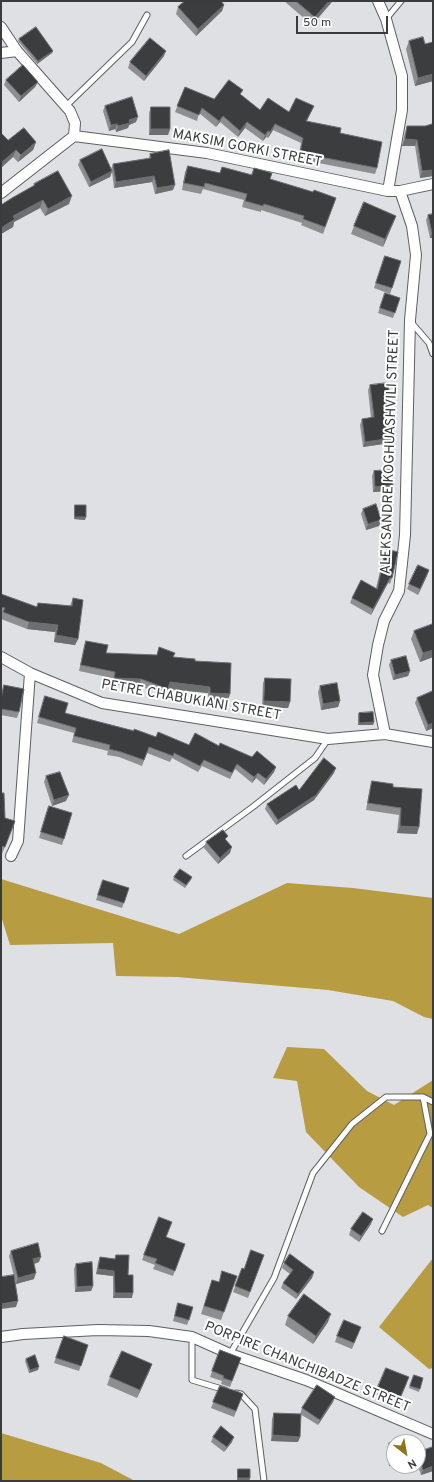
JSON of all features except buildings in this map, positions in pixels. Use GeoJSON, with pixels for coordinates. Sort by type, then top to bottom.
{"type":"FeatureCollection","features":[{"type":"Feature","properties":{"kind":"street"},"geometry":{"type":"LineString","coordinates":[[378,1],[386,19],[402,76],[402,110],[388,192]]}},
{"type":"Feature","properties":{"kind":"street"},"geometry":{"type":"LineString","coordinates":[[1,27],[17,51],[70,111],[75,123],[74,136],[1,193]]}},
{"type":"Feature","properties":{"kind":"street"},"geometry":{"type":"LineString","coordinates":[[1,53],[17,51]]}},
{"type":"Feature","properties":{"kind":"street","name":"MAKSIM GORKI STREET"},"geometry":{"type":"LineString","coordinates":[[74,136],[207,153],[388,192],[433,184]]}},
{"type":"Feature","properties":{"kind":"street","name":"ALEKSANDRE KOGHUASHVILI STREET"},"geometry":{"type":"LineString","coordinates":[[385,734],[374,674],[378,645],[384,621],[400,591],[404,535],[410,320],[416,255],[412,226],[400,191]]}},
{"type":"Feature","properties":{"kind":"street","name":"PETRE CHABUKIANI STREET"},"geometry":{"type":"LineString","coordinates":[[1,657],[30,673],[102,703],[328,739],[385,734],[433,742]]}},
{"type":"Feature","properties":{"kind":"street"},"geometry":{"type":"LineString","coordinates":[[11,856],[18,841],[30,673]]}},
{"type":"Feature","properties":{"kind":"street","name":"PORPIRE CHANCHIBADZE STREET"},"geometry":{"type":"LineString","coordinates":[[1,1337],[23,1334],[98,1330],[149,1331],[192,1337],[230,1354],[306,1380],[433,1434]]}},
{"type":"Feature","properties":{"kind":"lane"},"geometry":{"type":"LineString","coordinates":[[386,19],[401,1]]}},
{"type":"Feature","properties":{"kind":"lane"},"geometry":{"type":"LineString","coordinates":[[66,106],[132,42],[147,15]]}},
{"type":"Feature","properties":{"kind":"lane"},"geometry":{"type":"LineString","coordinates":[[410,320],[429,343],[433,354]]}},
{"type":"Feature","properties":{"kind":"lane"},"geometry":{"type":"LineString","coordinates":[[186,856],[254,806],[315,758],[328,739]]}},
{"type":"Feature","properties":{"kind":"lane"},"geometry":{"type":"LineString","coordinates":[[230,1354],[274,1278],[313,1173],[352,1124],[386,1097],[423,1097],[433,1102]]}},
{"type":"Feature","properties":{"kind":"lane"},"geometry":{"type":"LineString","coordinates":[[382,1231],[430,1134],[423,1097]]}},
{"type":"Feature","properties":{"kind":"lane"},"geometry":{"type":"LineString","coordinates":[[192,1337],[192,1380],[241,1394],[255,1409],[264,1481]]}},
{"type":"Feature","properties":{"kind":"shaded area"},"geometry":{"type":"Polygon","coordinates":[[[1,879],[179,934],[287,883],[353,888],[433,898],[433,1019],[424,1017],[393,1001],[328,990],[177,977],[116,976],[113,943],[10,945],[1,916],[1,879]]]}},
{"type":"Feature","properties":{"kind":"shaded area"},"geometry":{"type":"Polygon","coordinates":[[[287,1047],[324,1049],[367,1091],[394,1105],[433,1080],[433,1208],[428,1205],[403,1217],[359,1187],[306,1132],[297,1081],[273,1078],[287,1047]]]}},
{"type":"Feature","properties":{"kind":"shaded area"},"geometry":{"type":"Polygon","coordinates":[[[433,1258],[433,1368],[429,1369],[379,1327],[433,1258]]]}},
{"type":"Feature","properties":{"kind":"shaded area"},"geometry":{"type":"Polygon","coordinates":[[[1,1433],[101,1463],[135,1481],[1,1481],[1,1433]]]}}]}
